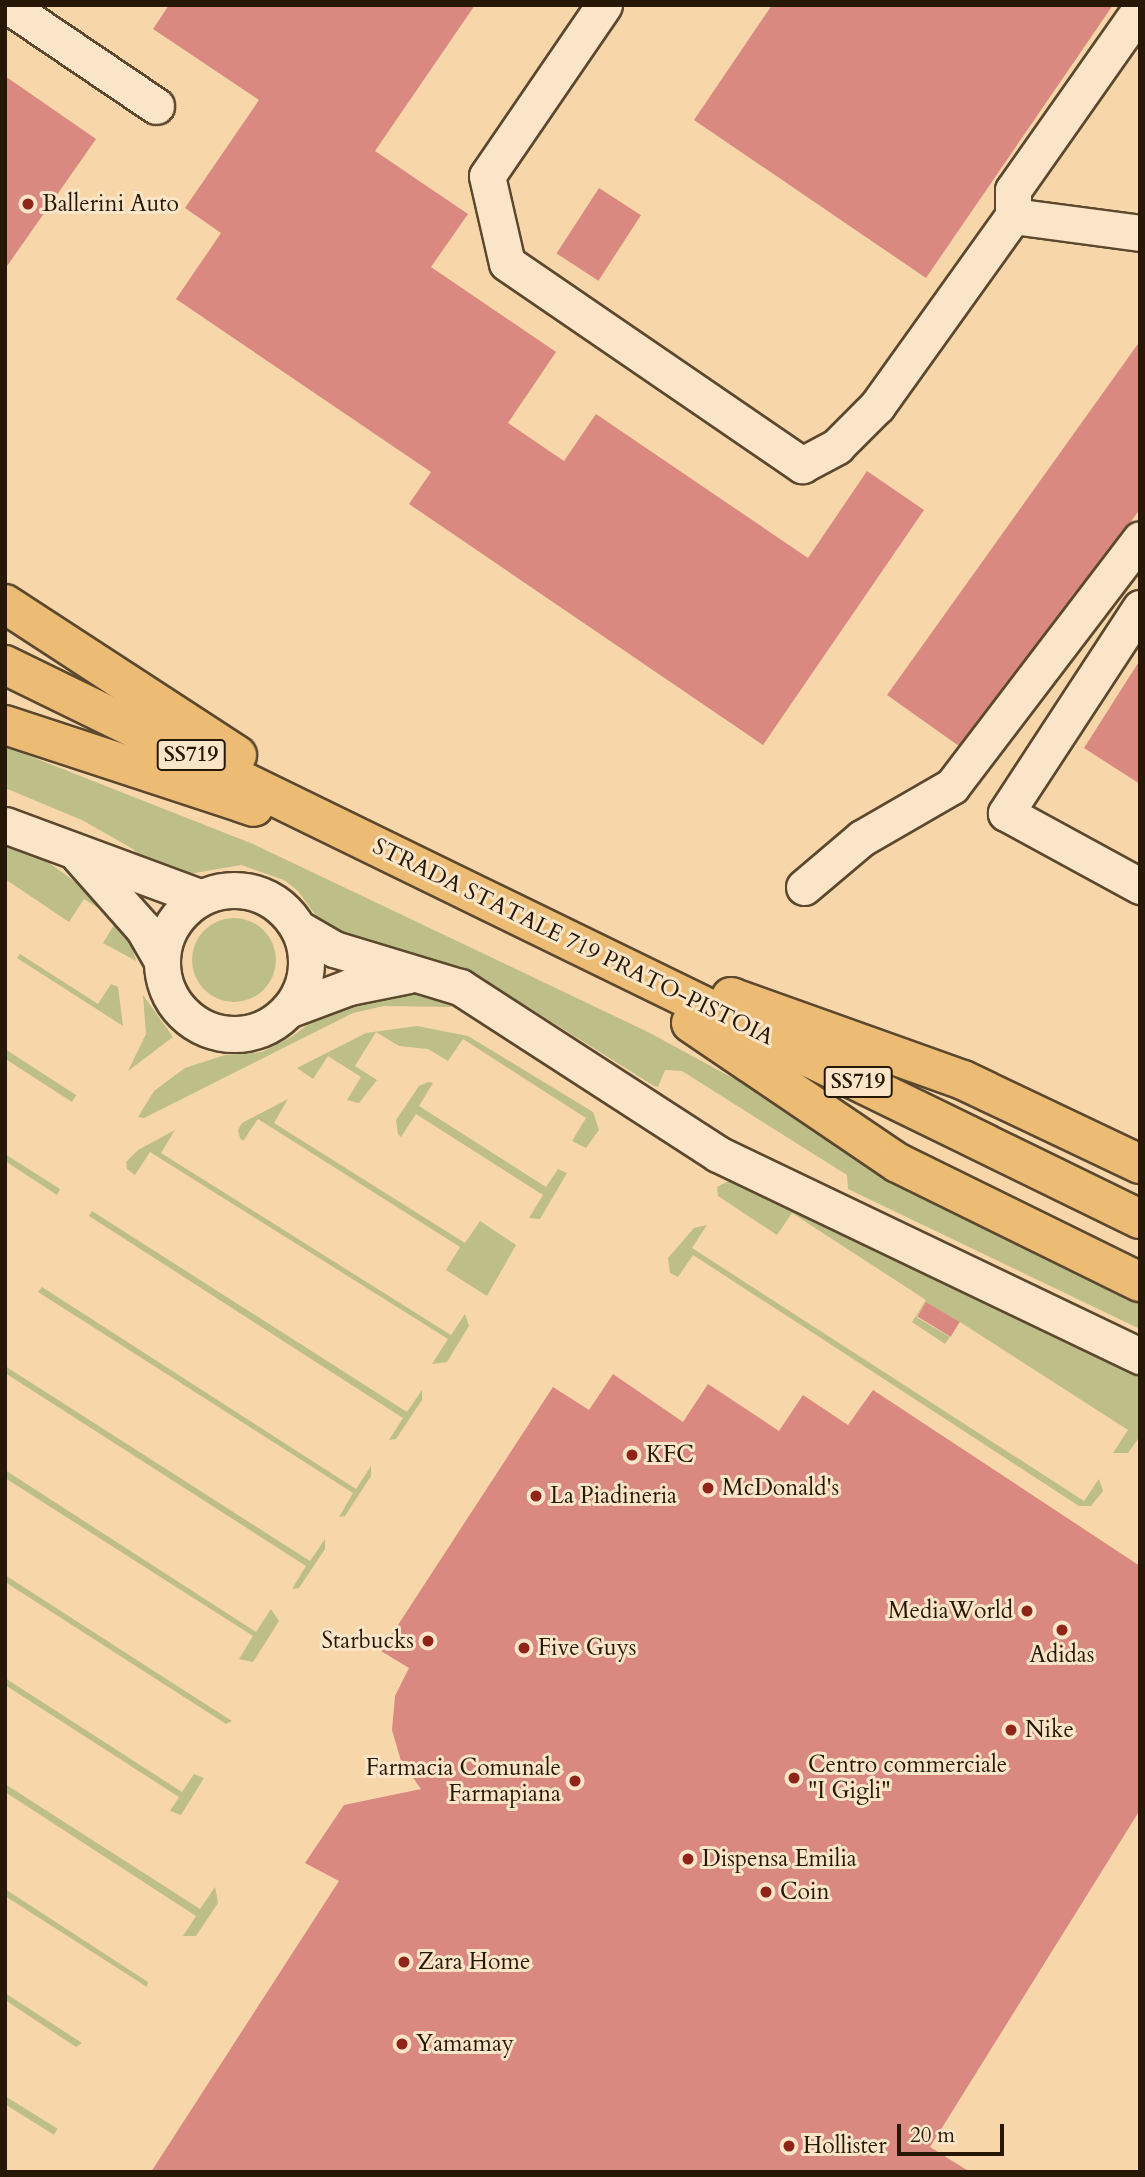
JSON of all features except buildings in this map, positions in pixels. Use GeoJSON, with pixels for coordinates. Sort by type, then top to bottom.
{"type":"FeatureCollection","features":[{"type":"Feature","properties":{"kind":"highway"},"geometry":{"type":"LineString","coordinates":[[5,604],[376,845]]}},
{"type":"Feature","properties":{"kind":"highway","name":"STRADA STATALE 719 PRATO-PISTOIA"},"geometry":{"type":"LineString","coordinates":[[5,665],[1140,1219]]}},
{"type":"Feature","properties":{"kind":"highway"},"geometry":{"type":"LineString","coordinates":[[5,725],[376,845]]}},
{"type":"Feature","properties":{"kind":"highway"},"geometry":{"type":"LineString","coordinates":[[577,945],[951,1075],[1140,1164]]}},
{"type":"Feature","properties":{"kind":"highway"},"geometry":{"type":"LineString","coordinates":[[577,945],[898,1163],[1140,1282]]}},
{"type":"Feature","properties":{"kind":"street"},"geometry":{"type":"LineString","coordinates":[[604,5],[487,176],[507,263],[802,465],[837,446],[877,406],[1013,216],[1013,190],[1140,9]]}},
{"type":"Feature","properties":{"kind":"street"},"geometry":{"type":"LineString","coordinates":[[27,11],[156,106]]}},
{"type":"Feature","properties":{"kind":"street"},"geometry":{"type":"LineString","coordinates":[[1013,216],[1140,233]]}},
{"type":"Feature","properties":{"kind":"street"},"geometry":{"type":"LineString","coordinates":[[804,887],[862,838],[952,786],[1140,539]]}},
{"type":"Feature","properties":{"kind":"street"},"geometry":{"type":"LineString","coordinates":[[1140,608],[1006,813],[1140,886]]}},
{"type":"Feature","properties":{"kind":"street"},"geometry":{"type":"LineString","coordinates":[[5,825],[76,854],[200,897],[244,890],[266,896],[284,909],[298,928],[334,949],[409,975],[460,987],[718,1154],[1140,1356]]}},
{"type":"Feature","properties":{"kind":"street"},"geometry":{"type":"LineString","coordinates":[[76,854],[143,928],[161,959],[172,1000],[204,1029],[249,1033],[271,1024],[288,1010],[349,987],[409,975]]}},
{"type":"Feature","properties":{"kind":"street"},"geometry":{"type":"LineString","coordinates":[[161,959],[173,922],[200,897]]}},
{"type":"Feature","properties":{"kind":"street"},"geometry":{"type":"LineString","coordinates":[[288,1010],[306,970],[298,928]]}},
{"type":"Feature","properties":{"kind":"green space"},"geometry":{"type":"Polygon","coordinates":[[[5,742],[22,748],[22,753],[253,844],[648,1032],[1140,1299],[1140,1329],[848,1189],[847,1175],[682,1071],[665,1070],[658,1087],[654,1086],[466,968],[353,942],[326,930],[298,891],[284,880],[241,865],[189,874],[145,861],[133,849],[82,820],[5,788],[5,742]]]}},
{"type":"Feature","properties":{"kind":"green space"},"geometry":{"type":"Polygon","coordinates":[[[5,846],[42,858],[111,907],[128,929],[136,961],[103,943],[117,920],[84,899],[69,922],[5,879],[5,846]]]}},
{"type":"Feature","properties":{"kind":"green space"},"geometry":{"type":"Polygon","coordinates":[[[234,918],[250,921],[264,930],[273,944],[276,960],[273,976],[264,990],[250,999],[234,1002],[218,999],[204,990],[195,976],[192,960],[195,944],[204,930],[218,921],[234,918]]]}},
{"type":"Feature","properties":{"kind":"green space"},"geometry":{"type":"Polygon","coordinates":[[[20,954],[98,1004],[111,984],[118,987],[123,1026],[17,958],[20,954]]]}},
{"type":"Feature","properties":{"kind":"green space"},"geometry":{"type":"Polygon","coordinates":[[[402,991],[447,1000],[451,1007],[384,1006],[353,1013],[144,1118],[138,1117],[154,1091],[185,1068],[225,1055],[262,1052],[293,1036],[329,1008],[402,991]]]}},
{"type":"Feature","properties":{"kind":"green space"},"geometry":{"type":"Polygon","coordinates":[[[143,995],[173,1037],[128,1071],[146,1034],[143,995]]]}},
{"type":"Feature","properties":{"kind":"green space"},"geometry":{"type":"Polygon","coordinates":[[[417,1026],[468,1036],[593,1112],[599,1130],[586,1148],[572,1141],[586,1118],[463,1039],[448,1061],[428,1049],[399,1046],[376,1032],[355,1066],[377,1080],[359,1103],[347,1100],[361,1077],[328,1056],[313,1079],[297,1068],[366,1033],[417,1026]]]}},
{"type":"Feature","properties":{"kind":"green space"},"geometry":{"type":"Polygon","coordinates":[[[5,1049],[76,1095],[72,1102],[5,1059],[5,1049]]]}},
{"type":"Feature","properties":{"kind":"green space"},"geometry":{"type":"Polygon","coordinates":[[[433,1083],[419,1106],[546,1187],[558,1169],[567,1173],[540,1219],[529,1218],[543,1195],[416,1114],[401,1137],[398,1134],[396,1120],[419,1086],[433,1083]]]}},
{"type":"Feature","properties":{"kind":"green space"},"geometry":{"type":"Polygon","coordinates":[[[288,1099],[274,1123],[465,1243],[480,1221],[516,1245],[487,1296],[446,1270],[460,1247],[258,1119],[243,1141],[240,1138],[238,1130],[242,1123],[288,1099]]]}},
{"type":"Feature","properties":{"kind":"green space"},"geometry":{"type":"Polygon","coordinates":[[[175,1130],[161,1153],[451,1335],[465,1314],[469,1326],[447,1362],[432,1364],[448,1339],[150,1152],[135,1175],[127,1169],[126,1162],[138,1150],[175,1130]]]}},
{"type":"Feature","properties":{"kind":"green space"},"geometry":{"type":"Polygon","coordinates":[[[5,1154],[60,1189],[57,1195],[5,1161],[5,1154]]]}},
{"type":"Feature","properties":{"kind":"green space"},"geometry":{"type":"Polygon","coordinates":[[[731,1180],[1140,1374],[1140,1436],[1128,1453],[1113,1453],[1128,1430],[960,1322],[951,1335],[958,1322],[926,1302],[916,1317],[950,1337],[945,1344],[912,1322],[926,1300],[792,1213],[777,1235],[718,1196],[717,1187],[731,1180]]]}},
{"type":"Feature","properties":{"kind":"green space"},"geometry":{"type":"Polygon","coordinates":[[[92,1211],[407,1412],[422,1390],[422,1400],[396,1439],[389,1440],[403,1418],[89,1216],[92,1211]]]}},
{"type":"Feature","properties":{"kind":"green space"},"geometry":{"type":"Polygon","coordinates":[[[707,1225],[692,1248],[1084,1501],[1099,1479],[1103,1491],[1091,1506],[1079,1506],[693,1255],[678,1277],[670,1273],[668,1258],[694,1228],[707,1225]]]}},
{"type":"Feature","properties":{"kind":"green space"},"geometry":{"type":"Polygon","coordinates":[[[42,1287],[356,1489],[371,1466],[371,1476],[345,1516],[339,1517],[353,1493],[38,1292],[42,1287]]]}},
{"type":"Feature","properties":{"kind":"green space"},"geometry":{"type":"Polygon","coordinates":[[[5,1366],[310,1561],[325,1539],[325,1549],[299,1588],[292,1589],[306,1566],[5,1373],[5,1366]]]}},
{"type":"Feature","properties":{"kind":"green space"},"geometry":{"type":"Polygon","coordinates":[[[5,1470],[256,1632],[271,1609],[279,1621],[253,1662],[239,1659],[253,1636],[5,1478],[5,1470]]]}},
{"type":"Feature","properties":{"kind":"green space"},"geometry":{"type":"Polygon","coordinates":[[[5,1575],[232,1721],[226,1724],[5,1582],[5,1575]]]}},
{"type":"Feature","properties":{"kind":"green space"},"geometry":{"type":"Polygon","coordinates":[[[5,1678],[182,1792],[194,1774],[204,1778],[181,1815],[170,1811],[179,1797],[5,1685],[5,1678]]]}},
{"type":"Feature","properties":{"kind":"green space"},"geometry":{"type":"Polygon","coordinates":[[[5,1784],[200,1909],[215,1887],[218,1903],[196,1936],[183,1936],[196,1916],[5,1792],[5,1784]]]}},
{"type":"Feature","properties":{"kind":"green space"},"geometry":{"type":"Polygon","coordinates":[[[5,1889],[148,1982],[147,1987],[5,1896],[5,1889]]]}},
{"type":"Feature","properties":{"kind":"green space"},"geometry":{"type":"Polygon","coordinates":[[[5,1993],[82,2043],[76,2047],[5,2000],[5,1993]]]}},
{"type":"Feature","properties":{"kind":"green space"},"geometry":{"type":"Polygon","coordinates":[[[5,2096],[58,2129],[54,2135],[5,2104],[5,2096]]]}},
{"type":"Feature","properties":{"kind":"place","name":"Ballerini Auto"},"geometry":{"type":"Point","coordinates":[28,204]}},
{"type":"Feature","properties":{"kind":"place","name":"KFC"},"geometry":{"type":"Point","coordinates":[632,1455]}},
{"type":"Feature","properties":{"kind":"place","name":"McDonald's"},"geometry":{"type":"Point","coordinates":[708,1488]}},
{"type":"Feature","properties":{"kind":"place","name":"La Piadineria"},"geometry":{"type":"Point","coordinates":[536,1496]}},
{"type":"Feature","properties":{"kind":"place","name":"MediaWorld"},"geometry":{"type":"Point","coordinates":[1027,1611]}},
{"type":"Feature","properties":{"kind":"place","name":"Adidas"},"geometry":{"type":"Point","coordinates":[1062,1630]}},
{"type":"Feature","properties":{"kind":"place","name":"Starbucks"},"geometry":{"type":"Point","coordinates":[428,1641]}},
{"type":"Feature","properties":{"kind":"place","name":"Five Guys"},"geometry":{"type":"Point","coordinates":[524,1648]}},
{"type":"Feature","properties":{"kind":"place","name":"Nike"},"geometry":{"type":"Point","coordinates":[1011,1730]}},
{"type":"Feature","properties":{"kind":"place","name":"Centro commerciale \"I Gigli\""},"geometry":{"type":"Point","coordinates":[794,1778]}},
{"type":"Feature","properties":{"kind":"place","name":"Farmacia Comunale Farmapiana"},"geometry":{"type":"Point","coordinates":[575,1781]}},
{"type":"Feature","properties":{"kind":"place","name":"Dispensa Emilia"},"geometry":{"type":"Point","coordinates":[688,1859]}},
{"type":"Feature","properties":{"kind":"place","name":"Coin"},"geometry":{"type":"Point","coordinates":[766,1892]}},
{"type":"Feature","properties":{"kind":"place","name":"Zara Home"},"geometry":{"type":"Point","coordinates":[404,1962]}},
{"type":"Feature","properties":{"kind":"place","name":"Yamamay"},"geometry":{"type":"Point","coordinates":[402,2044]}},
{"type":"Feature","properties":{"kind":"place","name":"Hollister"},"geometry":{"type":"Point","coordinates":[789,2146]}}]}
